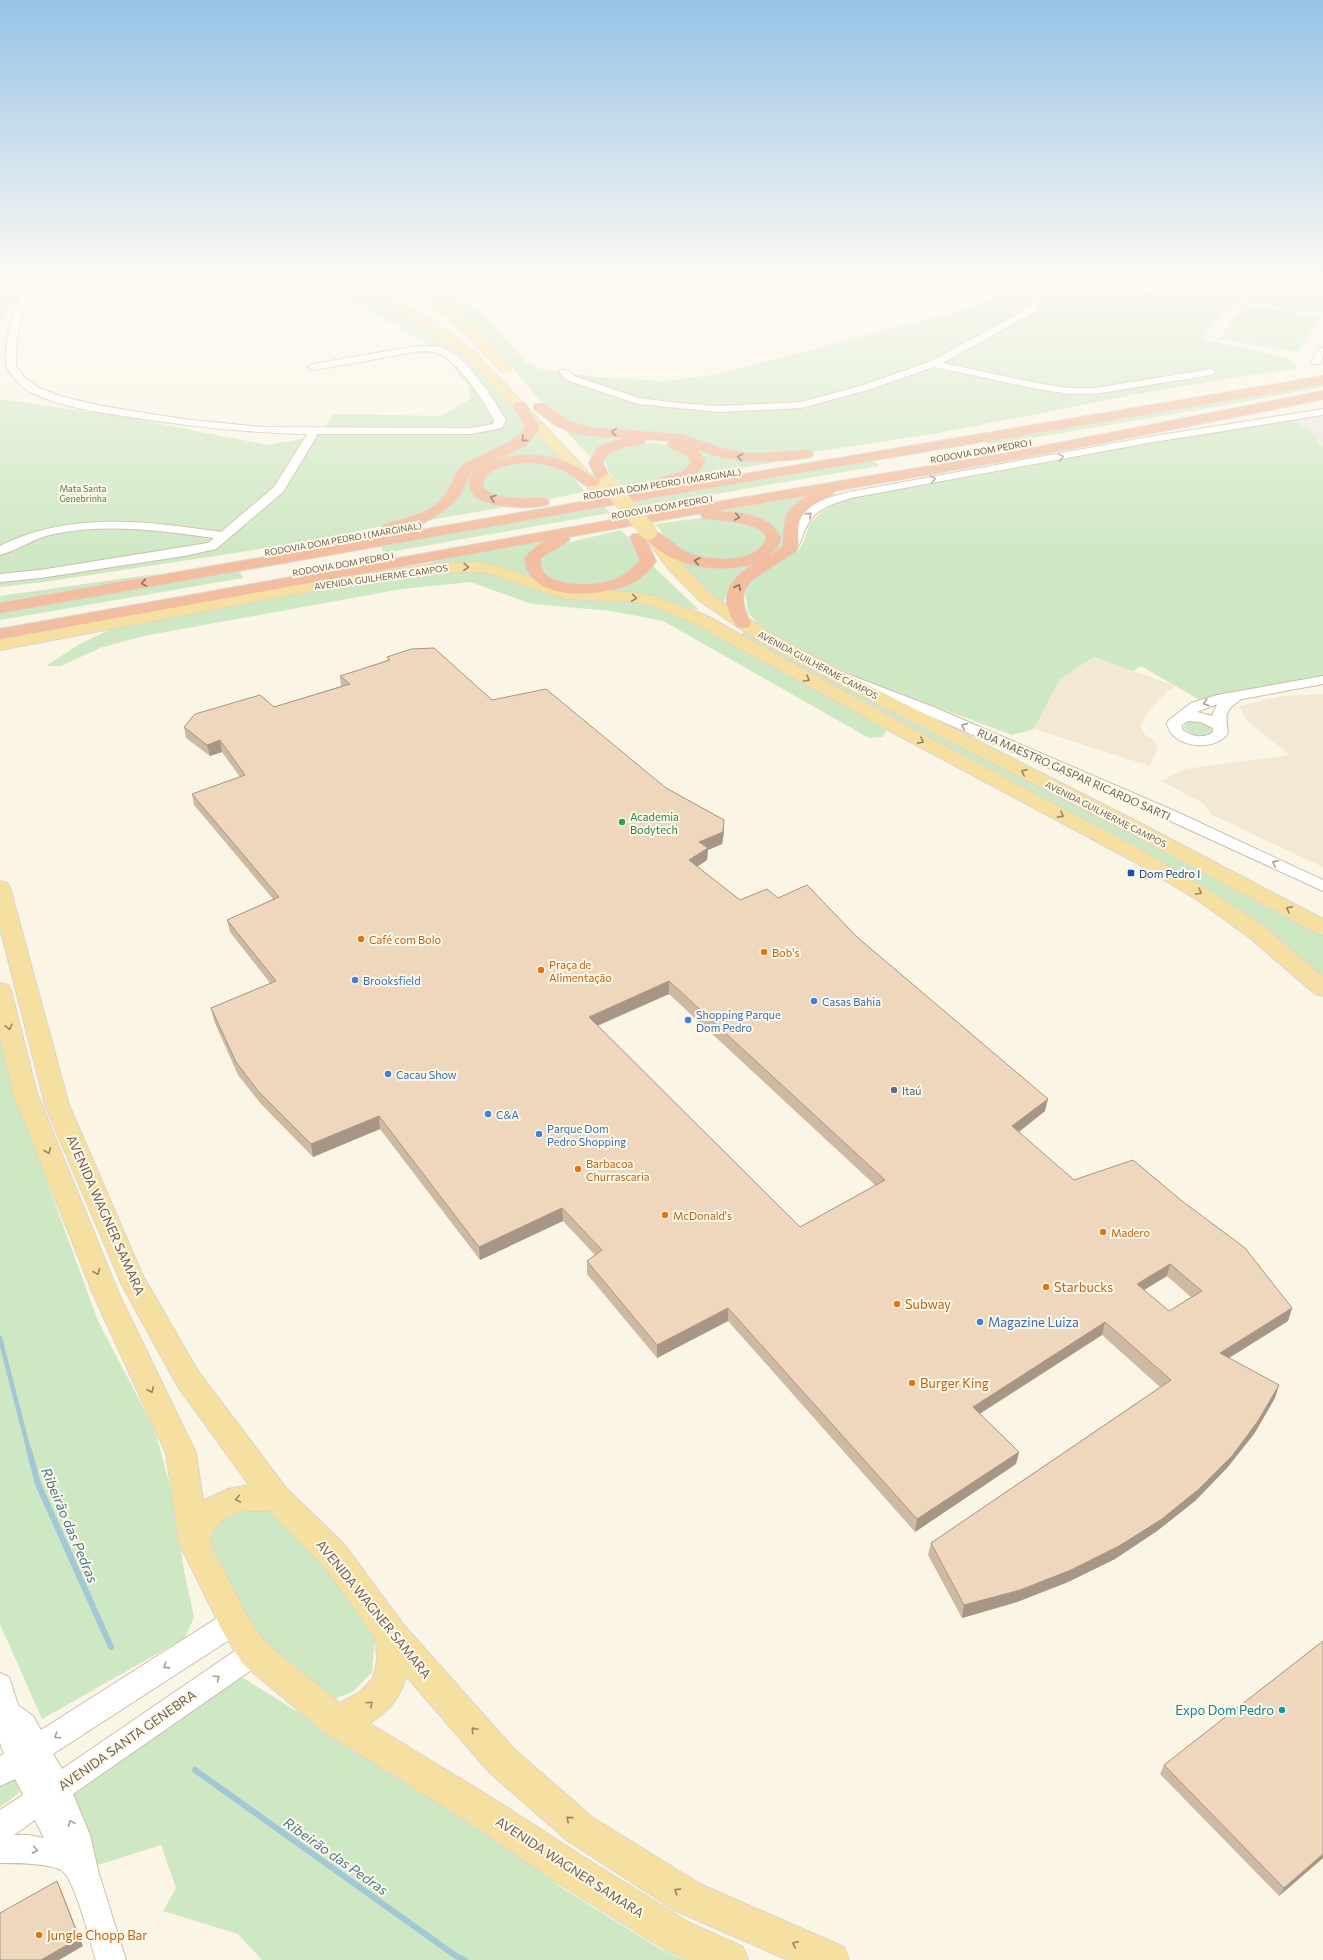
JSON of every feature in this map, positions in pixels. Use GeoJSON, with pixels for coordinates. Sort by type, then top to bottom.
{"type":"FeatureCollection","features":[{"type":"Feature","properties":{"kind":"highway","name":"RODOVIA DOM PEDRO I (MARGINAL)"},"geometry":{"type":"LineString","coordinates":[[0,594],[241,557],[573,498],[918,440],[1152,396],[1269,377],[1291,371]]}},
{"type":"Feature","properties":{"kind":"highway"},"geometry":{"type":"LineString","coordinates":[[1022,430],[1074,417],[1269,377]]}},
{"type":"Feature","properties":{"kind":"highway","name":"RODOVIA DOM PEDRO I"},"geometry":{"type":"LineString","coordinates":[[0,608],[1022,430],[1323,380]]}},
{"type":"Feature","properties":{"kind":"highway","name":"RODOVIA DOM PEDRO I"},"geometry":{"type":"LineString","coordinates":[[0,624],[1271,401],[1323,390]]}},
{"type":"Feature","properties":{"kind":"highway"},"geometry":{"type":"LineString","coordinates":[[646,531],[897,476],[1125,435],[1323,395]]}},
{"type":"Feature","properties":{"kind":"highway"},"geometry":{"type":"LineString","coordinates":[[241,557],[395,526],[429,516],[449,500],[463,473],[468,468],[520,443],[530,434],[532,430],[525,401]]}},
{"type":"Feature","properties":{"kind":"highway"},"geometry":{"type":"LineString","coordinates":[[1125,435],[1239,418],[1323,402]]}},
{"type":"Feature","properties":{"kind":"highway"},"geometry":{"type":"LineString","coordinates":[[540,407],[556,420],[576,428],[678,437],[710,448],[748,458],[788,457],[918,440]]}},
{"type":"Feature","properties":{"kind":"highway"},"geometry":{"type":"LineString","coordinates":[[599,483],[596,463],[598,456],[602,451],[618,444],[642,441],[667,442],[685,448],[696,456],[698,461],[696,468],[689,474],[673,480],[636,488]]}},
{"type":"Feature","properties":{"kind":"highway"},"geometry":{"type":"LineString","coordinates":[[573,498],[524,504],[501,501],[491,498],[479,491],[476,485],[476,478],[481,472],[491,466],[511,461],[534,459],[552,461],[568,467],[599,483]]}},
{"type":"Feature","properties":{"kind":"highway"},"geometry":{"type":"LineString","coordinates":[[743,623],[736,612],[734,601],[735,589],[743,578],[783,555],[791,548],[791,522],[795,513],[804,504],[832,491],[897,476]]}},
{"type":"Feature","properties":{"kind":"highway"},"geometry":{"type":"LineString","coordinates":[[0,634],[618,524],[646,531],[674,553],[707,563],[722,564],[737,562],[764,553],[771,546],[773,539],[770,532],[762,526],[736,516],[715,515],[646,531]]}},
{"type":"Feature","properties":{"kind":"highway"},"geometry":{"type":"LineString","coordinates":[[618,524],[572,536],[543,548],[533,557],[532,567],[540,577],[551,583],[564,587],[580,589],[613,585],[631,578],[643,569],[648,561],[646,531]]}},
{"type":"Feature","properties":{"kind":"highway"},"geometry":{"type":"LineString","coordinates":[[0,604],[109,589]]}},
{"type":"Feature","properties":{"kind":"main road","name":"AVENIDA GUILHERME CAMPOS"},"geometry":{"type":"LineString","coordinates":[[490,371],[525,401],[599,483],[646,531],[672,563],[693,585],[708,599],[743,623],[822,669],[1131,826],[1323,928]]}},
{"type":"Feature","properties":{"kind":"main road"},"geometry":{"type":"LineString","coordinates":[[508,371],[515,379]]}},
{"type":"Feature","properties":{"kind":"main road","name":"AVENIDA GUILHERME CAMPOS"},"geometry":{"type":"LineString","coordinates":[[525,401],[540,407],[599,483]]}},
{"type":"Feature","properties":{"kind":"main road","name":"AVENIDA GUILHERME CAMPOS"},"geometry":{"type":"LineString","coordinates":[[646,531],[694,596],[735,634],[773,659]]}},
{"type":"Feature","properties":{"kind":"main road","name":"AVENIDA GUILHERME CAMPOS"},"geometry":{"type":"LineString","coordinates":[[0,646],[23,640],[295,589],[439,568],[479,567],[495,570],[530,584],[567,594],[632,597],[654,601],[699,619],[1167,873],[1206,897],[1258,933],[1323,989]]}},
{"type":"Feature","properties":{"kind":"main road","name":"AVENIDA WAGNER SAMARA"},"geometry":{"type":"LineString","coordinates":[[0,887],[57,1105],[131,1278],[188,1379],[276,1498],[333,1554],[392,1635],[502,1761],[580,1829],[687,1897],[831,1960]]}},
{"type":"Feature","properties":{"kind":"main road","name":"AVENIDA WAGNER SAMARA"},"geometry":{"type":"LineString","coordinates":[[0,990],[25,1093],[106,1294],[181,1453],[194,1543],[234,1622],[254,1653],[336,1721],[477,1808],[569,1869],[677,1936],[730,1960]]}},
{"type":"Feature","properties":{"kind":"main road"},"geometry":{"type":"LineString","coordinates":[[194,1543],[202,1521],[222,1503],[240,1498],[276,1498]]}},
{"type":"Feature","properties":{"kind":"main road"},"geometry":{"type":"LineString","coordinates":[[336,1721],[367,1708],[384,1691],[393,1669],[392,1635]]}},
{"type":"Feature","properties":{"kind":"street"},"geometry":{"type":"LineString","coordinates":[[16,371],[21,380],[35,390],[56,398],[102,409],[183,422],[262,430],[314,431],[471,432],[498,426],[500,420],[495,410],[465,371]]}},
{"type":"Feature","properties":{"kind":"street"},"geometry":{"type":"LineString","coordinates":[[564,372],[570,378],[638,401],[719,409],[801,405],[864,388],[912,371]]}},
{"type":"Feature","properties":{"kind":"street"},"geometry":{"type":"LineString","coordinates":[[968,371],[1042,387],[1095,391],[1211,372]]}},
{"type":"Feature","properties":{"kind":"street"},"geometry":{"type":"LineString","coordinates":[[791,548],[796,542],[800,527],[805,519],[818,508],[846,496],[871,490],[1148,440],[1323,412]]}},
{"type":"Feature","properties":{"kind":"street"},"geometry":{"type":"LineString","coordinates":[[0,578],[40,574],[184,552],[212,546],[278,489],[314,431]]}},
{"type":"Feature","properties":{"kind":"street"},"geometry":{"type":"LineString","coordinates":[[0,551],[29,536],[69,528],[124,526],[178,530],[224,536]]}},
{"type":"Feature","properties":{"kind":"street","name":"RUA MAESTRO GASPAR RICARDO SARTI"},"geometry":{"type":"LineString","coordinates":[[822,669],[867,684],[936,712],[1266,858],[1323,886]]}},
{"type":"Feature","properties":{"kind":"street"},"geometry":{"type":"LineString","coordinates":[[1237,696],[1229,700],[1220,710],[1218,716],[1221,733],[1213,740],[1192,740],[1177,732],[1174,728],[1174,723],[1178,719],[1196,706],[1222,698],[1264,689],[1323,680]]}},
{"type":"Feature","properties":{"kind":"street"},"geometry":{"type":"LineString","coordinates":[[1302,684],[1323,686]]}},
{"type":"Feature","properties":{"kind":"street"},"geometry":{"type":"LineString","coordinates":[[1178,719],[1192,716],[1201,717],[1216,723],[1220,727]]}},
{"type":"Feature","properties":{"kind":"street"},"geometry":{"type":"LineString","coordinates":[[19,1761],[234,1622]]}},
{"type":"Feature","properties":{"kind":"street","name":"AVENIDA SANTA GENEBRA"},"geometry":{"type":"LineString","coordinates":[[0,1827],[254,1653]]}},
{"type":"Feature","properties":{"kind":"street"},"geometry":{"type":"LineString","coordinates":[[0,1686],[5,1727],[19,1761],[49,1794],[106,1940],[111,1960]]}},
{"type":"Feature","properties":{"kind":"street"},"geometry":{"type":"LineString","coordinates":[[0,1849],[29,1849],[76,1866]]}},
{"type":"Feature","properties":{"kind":"shaded area"},"geometry":{"type":"Polygon","coordinates":[[[1323,415],[1323,447],[1291,420],[1323,415]]]}},
{"type":"Feature","properties":{"kind":"shaded area"},"geometry":{"type":"Polygon","coordinates":[[[1094,657],[1176,686],[1168,691],[1151,708],[1140,726],[1145,735],[1152,739],[1158,747],[1150,766],[1034,729],[1060,679],[1094,657]]]}},
{"type":"Feature","properties":{"kind":"shaded area"},"geometry":{"type":"Polygon","coordinates":[[[1323,694],[1323,867],[1212,815],[1203,803],[1161,781],[1185,769],[1290,755],[1247,721],[1239,706],[1282,696],[1323,694]]]}},
{"type":"Feature","properties":{"kind":"green space","name":"Mata Santa Genebrinha"},"geometry":{"type":"Polygon","coordinates":[[[457,371],[483,371],[488,375],[532,430],[490,457],[456,474],[455,492],[429,516],[306,542],[44,582],[0,587],[0,399],[131,418],[268,445],[318,436],[334,414],[441,416],[470,399],[469,386],[457,371]]]}},
{"type":"Feature","properties":{"kind":"green space"},"geometry":{"type":"Polygon","coordinates":[[[516,371],[559,371],[605,378],[665,381],[713,375],[727,371],[1276,371],[1143,393],[939,433],[773,458],[738,456],[684,439],[595,431],[556,420],[516,371]]]}},
{"type":"Feature","properties":{"kind":"green space"},"geometry":{"type":"Polygon","coordinates":[[[1323,382],[1323,387],[1199,410],[991,445],[983,441],[1323,382]]]}},
{"type":"Feature","properties":{"kind":"green space"},"geometry":{"type":"Polygon","coordinates":[[[1291,420],[1316,436],[1318,444],[1323,447],[1323,680],[1205,703],[1141,666],[1133,671],[1094,657],[1060,679],[1034,729],[1012,735],[856,677],[788,643],[758,625],[748,612],[745,591],[749,581],[762,571],[777,564],[799,550],[804,541],[809,524],[823,511],[837,502],[852,497],[1152,442],[1291,420]]]}},
{"type":"Feature","properties":{"kind":"green space"},"geometry":{"type":"Polygon","coordinates":[[[565,430],[671,438],[724,457],[776,462],[690,477],[698,471],[700,464],[684,445],[659,439],[633,440],[608,446],[590,457],[565,430]]]}},
{"type":"Feature","properties":{"kind":"green space"},"geometry":{"type":"Polygon","coordinates":[[[539,434],[569,462],[505,460],[471,488],[510,506],[430,520],[453,504],[461,492],[468,475],[474,468],[486,461],[525,444],[539,434]]]}},
{"type":"Feature","properties":{"kind":"green space"},"geometry":{"type":"Polygon","coordinates":[[[657,443],[676,448],[690,456],[690,466],[665,479],[622,486],[609,473],[605,460],[612,450],[632,444],[657,443]]]}},
{"type":"Feature","properties":{"kind":"green space"},"geometry":{"type":"Polygon","coordinates":[[[870,460],[878,464],[878,466],[640,507],[633,500],[870,460]]]}},
{"type":"Feature","properties":{"kind":"green space"},"geometry":{"type":"Polygon","coordinates":[[[522,462],[542,463],[565,471],[572,476],[585,492],[544,500],[507,500],[485,492],[480,481],[489,473],[510,464],[522,462]]]}},
{"type":"Feature","properties":{"kind":"green space"},"geometry":{"type":"Polygon","coordinates":[[[819,493],[788,547],[734,582],[726,594],[723,604],[696,580],[676,558],[751,563],[774,529],[723,512],[722,510],[819,493]]]}},
{"type":"Feature","properties":{"kind":"green space"},"geometry":{"type":"Polygon","coordinates":[[[604,506],[610,513],[384,553],[381,546],[604,506]]]}},
{"type":"Feature","properties":{"kind":"green space"},"geometry":{"type":"Polygon","coordinates":[[[715,516],[759,527],[768,538],[765,545],[754,553],[734,559],[722,560],[700,557],[681,551],[655,524],[715,516]]]}},
{"type":"Feature","properties":{"kind":"green space"},"geometry":{"type":"Polygon","coordinates":[[[615,519],[617,521],[0,630],[0,628],[615,519]]]}},
{"type":"Feature","properties":{"kind":"green space"},"geometry":{"type":"Polygon","coordinates":[[[621,530],[629,538],[641,565],[628,578],[598,585],[568,586],[548,576],[540,565],[545,552],[562,544],[621,530]]]}},
{"type":"Feature","properties":{"kind":"green space"},"geometry":{"type":"Polygon","coordinates":[[[545,540],[532,549],[526,558],[528,570],[536,580],[548,586],[563,590],[580,591],[614,587],[642,578],[653,566],[699,610],[634,594],[581,593],[564,591],[546,586],[495,566],[469,564],[426,566],[437,559],[545,540]]]}},
{"type":"Feature","properties":{"kind":"green space"},"geometry":{"type":"Polygon","coordinates":[[[239,570],[243,578],[0,620],[0,612],[239,570]]]}},
{"type":"Feature","properties":{"kind":"green space"},"geometry":{"type":"Polygon","coordinates":[[[459,571],[488,571],[651,603],[701,622],[885,727],[886,732],[882,737],[869,738],[663,621],[611,611],[532,604],[470,582],[402,589],[144,636],[100,648],[61,666],[46,666],[78,645],[117,626],[295,594],[420,574],[459,571]]]}},
{"type":"Feature","properties":{"kind":"green space"},"geometry":{"type":"Polygon","coordinates":[[[162,573],[120,582],[0,602],[0,596],[162,573]]]}},
{"type":"Feature","properties":{"kind":"green space"},"geometry":{"type":"Polygon","coordinates":[[[745,631],[1323,931],[1323,986],[1269,939],[768,653],[741,634],[745,631]]]}},
{"type":"Feature","properties":{"kind":"green space"},"geometry":{"type":"Polygon","coordinates":[[[1197,721],[1211,726],[1212,732],[1205,735],[1197,735],[1189,732],[1184,727],[1187,722],[1197,721]]]}},
{"type":"Feature","properties":{"kind":"green space"},"geometry":{"type":"Polygon","coordinates":[[[0,1030],[14,1091],[98,1321],[155,1430],[175,1506],[184,1571],[194,1617],[185,1638],[42,1719],[0,1624],[0,1030]]]}},
{"type":"Feature","properties":{"kind":"green space"},"geometry":{"type":"Polygon","coordinates":[[[246,1511],[277,1511],[326,1560],[376,1629],[372,1672],[354,1691],[325,1703],[267,1643],[243,1612],[206,1550],[212,1535],[224,1520],[246,1511]]]}},
{"type":"Feature","properties":{"kind":"green space"},"geometry":{"type":"Polygon","coordinates":[[[240,1676],[467,1817],[559,1886],[662,1950],[684,1960],[262,1960],[238,1934],[163,1911],[176,1888],[161,1845],[95,1866],[69,1796],[240,1676]]]}},
{"type":"Feature","properties":{"kind":"green space"},"geometry":{"type":"Polygon","coordinates":[[[13,1772],[22,1785],[17,1795],[0,1807],[0,1778],[13,1772]]]}},
{"type":"Feature","properties":{"kind":"building","name":"Parque Dom Pedro Shopping"},"geometry":{"type":"Polygon","coordinates":[[[434,648],[492,700],[546,689],[666,788],[724,820],[723,832],[699,842],[708,848],[689,860],[740,900],[767,889],[778,898],[807,885],[857,937],[1048,1099],[1012,1126],[1074,1180],[1133,1160],[1182,1201],[1245,1248],[1292,1308],[1220,1353],[1279,1385],[1258,1421],[1232,1456],[1199,1489],[1162,1519],[1119,1546],[1071,1570],[1020,1590],[964,1605],[931,1543],[1171,1380],[1105,1322],[973,1407],[1019,1452],[917,1519],[728,1308],[657,1345],[587,1261],[602,1250],[562,1208],[479,1247],[379,1116],[311,1144],[258,1091],[236,1062],[211,1008],[276,981],[227,920],[279,897],[192,794],[245,775],[220,740],[207,745],[184,727],[195,714],[260,695],[274,707],[350,684],[340,676],[390,660],[387,657],[411,649],[434,648]],[[669,981],[589,1017],[800,1227],[885,1180],[669,981]],[[1170,1264],[1137,1284],[1169,1311],[1202,1291],[1170,1264]]]}},
{"type":"Feature","properties":{"kind":"building","name":"Expo Dom Pedro"},"geometry":{"type":"Polygon","coordinates":[[[1323,1641],[1323,1854],[1284,1888],[1164,1765],[1323,1641]]]}},
{"type":"Feature","properties":{"kind":"building","name":"Jungle Chopp Bar"},"geometry":{"type":"Polygon","coordinates":[[[57,1881],[79,1938],[41,1960],[0,1960],[0,1913],[57,1881]]]}},
{"type":"Feature","properties":{"kind":"waterway","name":"Ribeirão das Pedras"},"geometry":{"type":"LineString","coordinates":[[0,1338],[29,1451]]}},
{"type":"Feature","properties":{"kind":"waterway","name":"Ribeirão das Pedras"},"geometry":{"type":"LineString","coordinates":[[29,1450],[38,1484],[111,1647]]}},
{"type":"Feature","properties":{"kind":"waterway","name":"Ribeirão das Pedras"},"geometry":{"type":"LineString","coordinates":[[195,1770],[456,1956],[465,1960]]}},
{"type":"Feature","properties":{"kind":"place","name":"Academia Bodytech"},"geometry":{"type":"Point","coordinates":[622,822]}},
{"type":"Feature","properties":{"kind":"place","name":"Dom Pedro I"},"geometry":{"type":"Point","coordinates":[1131,873]}},
{"type":"Feature","properties":{"kind":"place","name":"Café com Bolo"},"geometry":{"type":"Point","coordinates":[361,939]}},
{"type":"Feature","properties":{"kind":"place","name":"Bob's"},"geometry":{"type":"Point","coordinates":[764,952]}},
{"type":"Feature","properties":{"kind":"place","name":"Praça de Alimentação"},"geometry":{"type":"Point","coordinates":[541,970]}},
{"type":"Feature","properties":{"kind":"place","name":"Brooksfield"},"geometry":{"type":"Point","coordinates":[355,980]}},
{"type":"Feature","properties":{"kind":"place","name":"Casas Bahia"},"geometry":{"type":"Point","coordinates":[814,1001]}},
{"type":"Feature","properties":{"kind":"place","name":"Shopping Parque Dom Pedro"},"geometry":{"type":"Point","coordinates":[688,1020]}},
{"type":"Feature","properties":{"kind":"place","name":"Cacau Show"},"geometry":{"type":"Point","coordinates":[388,1074]}},
{"type":"Feature","properties":{"kind":"place","name":"Itaú"},"geometry":{"type":"Point","coordinates":[894,1090]}},
{"type":"Feature","properties":{"kind":"place","name":"C&A"},"geometry":{"type":"Point","coordinates":[488,1114]}},
{"type":"Feature","properties":{"kind":"place","name":"Parque Dom Pedro Shopping"},"geometry":{"type":"Point","coordinates":[539,1134]}},
{"type":"Feature","properties":{"kind":"place","name":"Barbacoa Churrascaria"},"geometry":{"type":"Point","coordinates":[578,1169]}},
{"type":"Feature","properties":{"kind":"place","name":"McDonald's"},"geometry":{"type":"Point","coordinates":[665,1215]}},
{"type":"Feature","properties":{"kind":"place","name":"Madero"},"geometry":{"type":"Point","coordinates":[1103,1232]}},
{"type":"Feature","properties":{"kind":"place","name":"Starbucks"},"geometry":{"type":"Point","coordinates":[1046,1287]}},
{"type":"Feature","properties":{"kind":"place","name":"Subway"},"geometry":{"type":"Point","coordinates":[897,1304]}},
{"type":"Feature","properties":{"kind":"place","name":"Magazine Luiza"},"geometry":{"type":"Point","coordinates":[980,1322]}},
{"type":"Feature","properties":{"kind":"place","name":"Burger King"},"geometry":{"type":"Point","coordinates":[912,1383]}},
{"type":"Feature","properties":{"kind":"place","name":"Expo Dom Pedro"},"geometry":{"type":"Point","coordinates":[1282,1710]}},
{"type":"Feature","properties":{"kind":"place","name":"Jungle Chopp Bar"},"geometry":{"type":"Point","coordinates":[39,1935]}}]}
